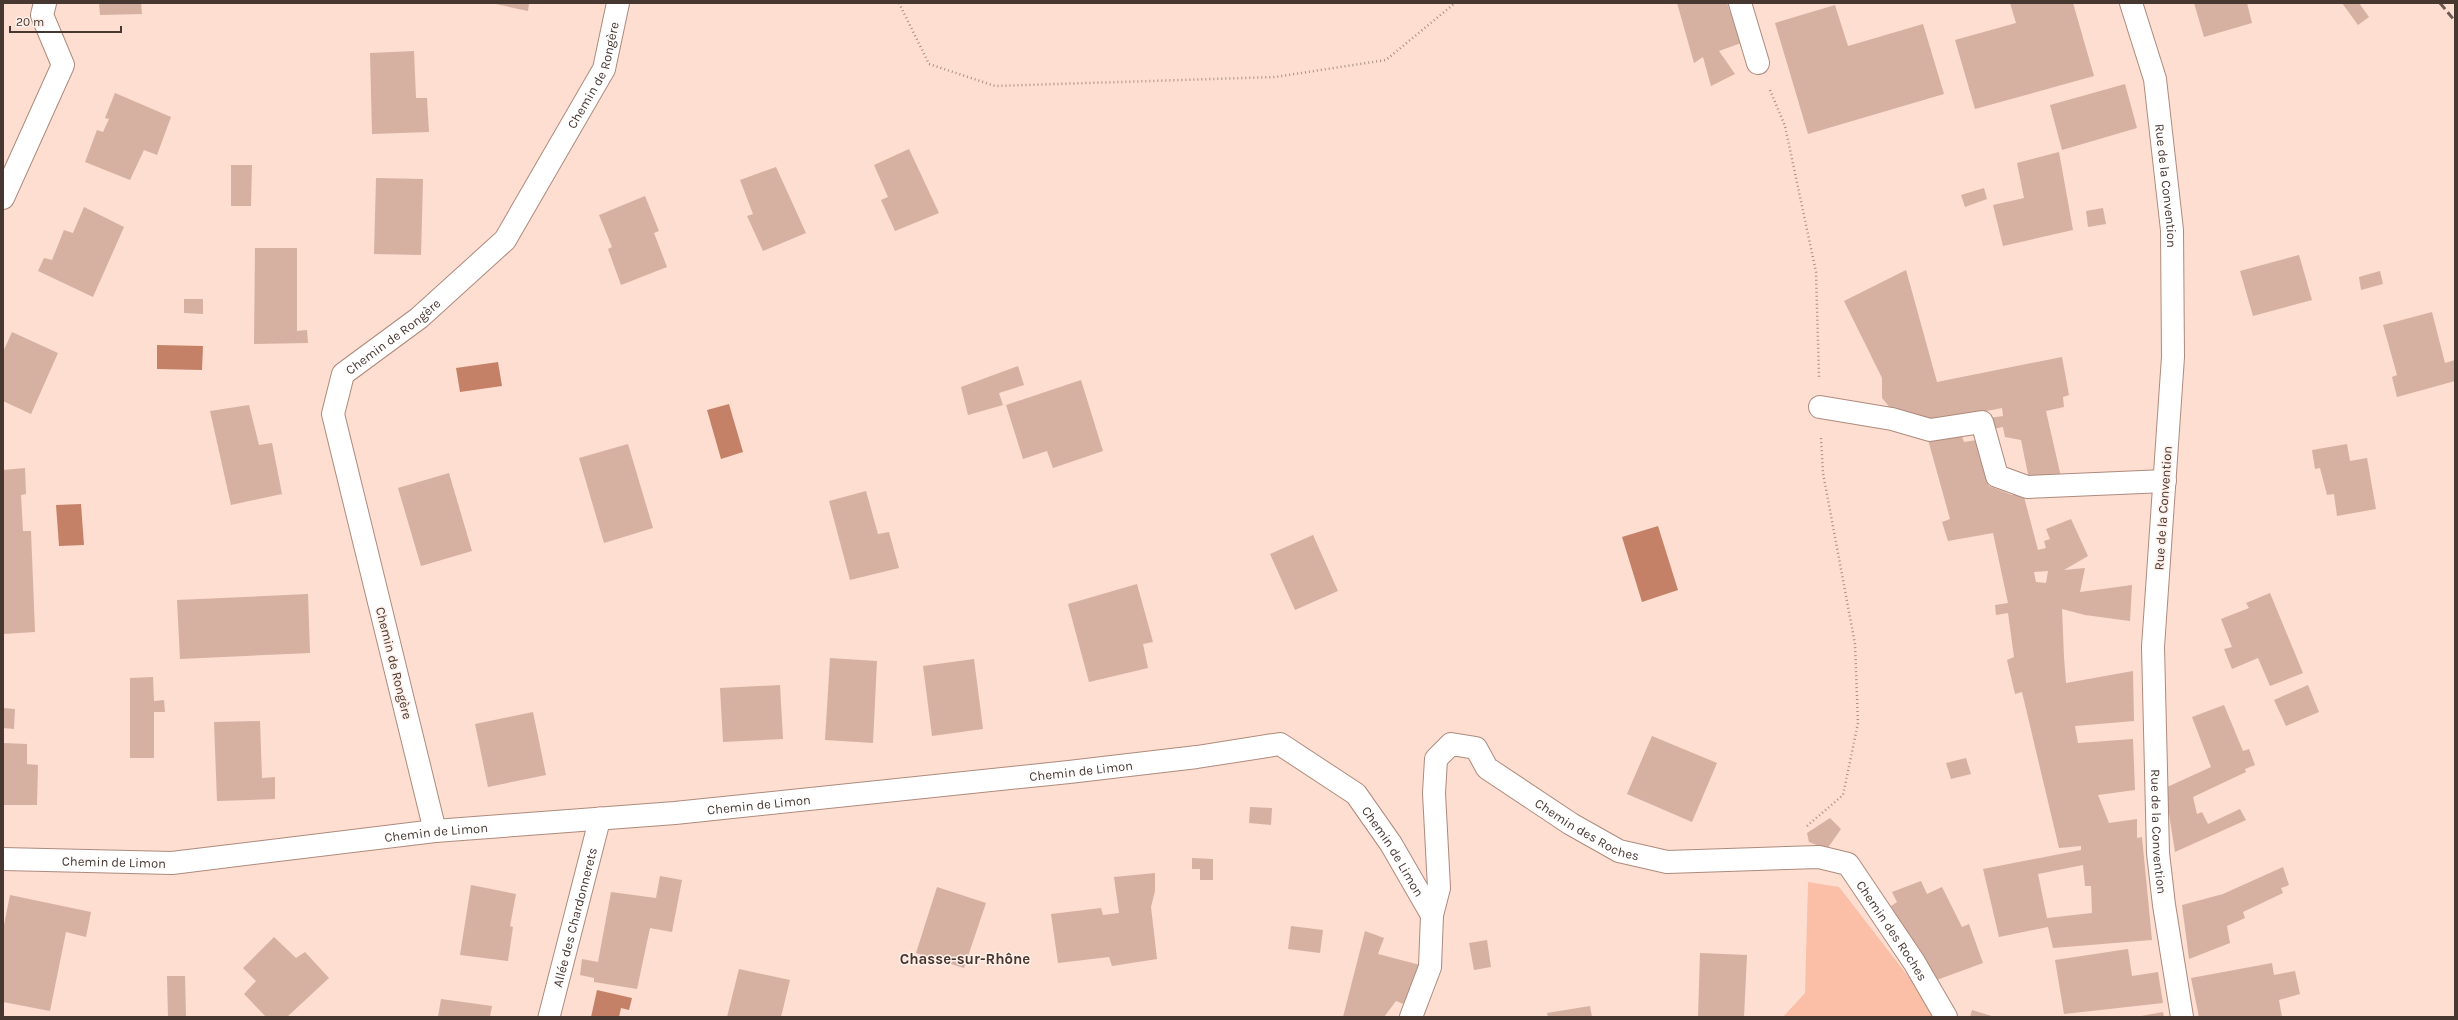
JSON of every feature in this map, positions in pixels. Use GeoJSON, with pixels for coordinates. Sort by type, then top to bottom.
{"type":"FeatureCollection","features":[{"type":"Feature","properties":{"kind":"street"},"geometry":{"type":"LineString","coordinates":[[3,198],[63,65],[42,15],[45,3]]}},
{"type":"Feature","properties":{"kind":"street","name":"Chemin de Rongère"},"geometry":{"type":"LineString","coordinates":[[435,830],[333,414],[343,374],[419,318],[505,240],[604,69],[618,3]]}},
{"type":"Feature","properties":{"kind":"street"},"geometry":{"type":"LineString","coordinates":[[1740,3],[1758,64]]}},
{"type":"Feature","properties":{"kind":"street","name":"Rue de la Convention"},"geometry":{"type":"LineString","coordinates":[[2131,3],[2155,79],[2172,230],[2173,357],[2153,647],[2158,853],[2164,905],[2182,1017]]}},
{"type":"Feature","properties":{"kind":"street"},"geometry":{"type":"LineString","coordinates":[[1820,407],[1892,419],[1930,430],[1982,422],[1997,476],[2027,487],[2164,481]]}},
{"type":"Feature","properties":{"kind":"street","name":"Chemin de Limon"},"geometry":{"type":"LineString","coordinates":[[3,859],[172,863],[435,830],[675,813],[1069,772],[1197,757],[1280,744],[1356,794],[1391,844],[1432,915]]}},
{"type":"Feature","properties":{"kind":"street","name":"Chemin des Roches"},"geometry":{"type":"LineString","coordinates":[[1411,1017],[1430,967],[1432,915],[1439,888],[1434,793],[1436,759],[1451,744],[1476,748],[1487,768],[1571,824],[1619,851],[1667,862],[1786,860],[1818,857],[1848,864],[1914,962],[1946,1017]]}},
{"type":"Feature","properties":{"kind":"lane","name":"Allée des Chardonnerets"},"geometry":{"type":"LineString","coordinates":[[549,1017],[600,818]]}},
{"type":"Feature","properties":{"kind":"path"},"geometry":{"type":"LineString","coordinates":[[899,3],[929,64],[995,86],[1274,77],[1386,60],[1455,3]]}},
{"type":"Feature","properties":{"kind":"path"},"geometry":{"type":"LineString","coordinates":[[1758,64],[1785,126],[1816,272],[1823,473],[1855,644],[1858,723],[1843,795],[1796,836],[1786,860]]}},
{"type":"Feature","properties":{"kind":"shaded area"},"geometry":{"type":"Polygon","coordinates":[[[157,345],[203,346],[202,370],[157,369],[157,345]]]}},
{"type":"Feature","properties":{"kind":"shaded area"},"geometry":{"type":"Polygon","coordinates":[[[498,362],[502,386],[460,392],[456,368],[498,362]]]}},
{"type":"Feature","properties":{"kind":"shaded area"},"geometry":{"type":"Polygon","coordinates":[[[729,404],[743,452],[721,459],[707,410],[729,404]]]}},
{"type":"Feature","properties":{"kind":"shaded area"},"geometry":{"type":"Polygon","coordinates":[[[81,504],[84,545],[59,546],[56,505],[81,504]]]}},
{"type":"Feature","properties":{"kind":"shaded area"},"geometry":{"type":"Polygon","coordinates":[[[1658,526],[1678,590],[1642,602],[1622,537],[1658,526]]]}},
{"type":"Feature","properties":{"kind":"shaded area"},"geometry":{"type":"Polygon","coordinates":[[[1808,882],[1839,887],[1932,1007],[1935,1017],[1783,1017],[1805,993],[1808,882]]]}},
{"type":"Feature","properties":{"kind":"shaded area"},"geometry":{"type":"Polygon","coordinates":[[[597,990],[632,998],[629,1010],[621,1008],[619,1017],[591,1017],[597,990]]]}},
{"type":"Feature","properties":{"kind":"building"},"geometry":{"type":"Polygon","coordinates":[[[99,3],[141,3],[142,14],[100,15],[99,3]]]}},
{"type":"Feature","properties":{"kind":"building"},"geometry":{"type":"Polygon","coordinates":[[[491,3],[529,3],[528,11],[491,3]]]}},
{"type":"Feature","properties":{"kind":"building"},"geometry":{"type":"Polygon","coordinates":[[[1677,3],[1727,3],[1741,43],[1719,51],[1735,74],[1711,86],[1703,57],[1694,63],[1677,3]]]}},
{"type":"Feature","properties":{"kind":"building"},"geometry":{"type":"Polygon","coordinates":[[[2010,3],[2073,3],[2094,76],[1975,109],[1955,40],[2016,23],[2010,3]]]}},
{"type":"Feature","properties":{"kind":"building"},"geometry":{"type":"Polygon","coordinates":[[[2194,3],[2247,3],[2252,23],[2204,37],[2194,3]]]}},
{"type":"Feature","properties":{"kind":"building"},"geometry":{"type":"Polygon","coordinates":[[[2342,3],[2359,3],[2369,17],[2358,25],[2342,3]]]}},
{"type":"Feature","properties":{"kind":"building"},"geometry":{"type":"Polygon","coordinates":[[[1835,5],[1848,46],[1923,24],[1944,94],[1808,134],[1775,23],[1835,5]]]}},
{"type":"Feature","properties":{"kind":"building"},"geometry":{"type":"Polygon","coordinates":[[[414,51],[416,98],[427,98],[429,132],[372,134],[370,53],[414,51]]]}},
{"type":"Feature","properties":{"kind":"building"},"geometry":{"type":"Polygon","coordinates":[[[2125,84],[2137,128],[2062,150],[2050,105],[2125,84]]]}},
{"type":"Feature","properties":{"kind":"building"},"geometry":{"type":"Polygon","coordinates":[[[115,93],[171,117],[157,155],[144,150],[130,180],[85,162],[97,130],[103,132],[109,119],[105,118],[115,93]]]}},
{"type":"Feature","properties":{"kind":"building"},"geometry":{"type":"Polygon","coordinates":[[[909,149],[939,213],[895,231],[881,200],[888,197],[874,165],[909,149]]]}},
{"type":"Feature","properties":{"kind":"building"},"geometry":{"type":"Polygon","coordinates":[[[2059,152],[2073,230],[2003,246],[1993,205],[2024,198],[2017,163],[2059,152]]]}},
{"type":"Feature","properties":{"kind":"building"},"geometry":{"type":"Polygon","coordinates":[[[231,165],[252,165],[251,206],[231,206],[231,165]]]}},
{"type":"Feature","properties":{"kind":"building"},"geometry":{"type":"Polygon","coordinates":[[[776,167],[806,233],[763,251],[747,216],[753,214],[740,180],[776,167]]]}},
{"type":"Feature","properties":{"kind":"building"},"geometry":{"type":"Polygon","coordinates":[[[376,178],[423,179],[421,255],[374,254],[376,178]]]}},
{"type":"Feature","properties":{"kind":"building"},"geometry":{"type":"Polygon","coordinates":[[[1984,188],[1987,199],[1965,207],[1961,195],[1984,188]]]}},
{"type":"Feature","properties":{"kind":"building"},"geometry":{"type":"Polygon","coordinates":[[[645,196],[659,231],[654,233],[667,267],[621,285],[608,249],[612,247],[599,215],[645,196]]]}},
{"type":"Feature","properties":{"kind":"building"},"geometry":{"type":"Polygon","coordinates":[[[84,207],[124,227],[93,297],[38,271],[44,258],[52,260],[64,230],[73,233],[84,207]]]}},
{"type":"Feature","properties":{"kind":"building"},"geometry":{"type":"Polygon","coordinates":[[[2103,208],[2106,224],[2088,227],[2086,211],[2103,208]]]}},
{"type":"Feature","properties":{"kind":"building"},"geometry":{"type":"Polygon","coordinates":[[[255,248],[297,248],[297,331],[307,330],[308,343],[254,344],[255,248]]]}},
{"type":"Feature","properties":{"kind":"building"},"geometry":{"type":"Polygon","coordinates":[[[2299,255],[2312,300],[2253,316],[2240,271],[2299,255]]]}},
{"type":"Feature","properties":{"kind":"building"},"geometry":{"type":"Polygon","coordinates":[[[1906,270],[1937,382],[2062,357],[2069,395],[2063,397],[2064,407],[2046,411],[2061,477],[2029,479],[2021,440],[2005,437],[2003,427],[1993,429],[1989,418],[2003,416],[2002,408],[1929,422],[1896,415],[1882,398],[1882,378],[1844,301],[1906,270]]]}},
{"type":"Feature","properties":{"kind":"building"},"geometry":{"type":"Polygon","coordinates":[[[2380,271],[2383,284],[2361,290],[2359,277],[2380,271]]]}},
{"type":"Feature","properties":{"kind":"building"},"geometry":{"type":"Polygon","coordinates":[[[184,299],[203,299],[203,314],[184,313],[184,299]]]}},
{"type":"Feature","properties":{"kind":"building"},"geometry":{"type":"Polygon","coordinates":[[[2432,312],[2445,363],[2455,360],[2455,381],[2397,397],[2392,377],[2397,375],[2383,325],[2432,312]]]}},
{"type":"Feature","properties":{"kind":"building"},"geometry":{"type":"Polygon","coordinates":[[[12,332],[58,353],[31,414],[3,401],[3,352],[12,332]]]}},
{"type":"Feature","properties":{"kind":"building"},"geometry":{"type":"Polygon","coordinates":[[[1018,366],[1024,385],[999,393],[1003,405],[968,415],[961,387],[1018,366]]]}},
{"type":"Feature","properties":{"kind":"building"},"geometry":{"type":"Polygon","coordinates":[[[1081,380],[1103,451],[1053,468],[1047,451],[1023,459],[1006,405],[1081,380]]]}},
{"type":"Feature","properties":{"kind":"building"},"geometry":{"type":"Polygon","coordinates":[[[249,405],[259,445],[272,443],[282,494],[231,505],[210,411],[249,405]]]}},
{"type":"Feature","properties":{"kind":"building"},"geometry":{"type":"Polygon","coordinates":[[[1961,433],[1964,442],[1977,440],[1989,486],[2012,495],[2023,493],[2038,550],[2046,548],[2044,541],[2050,539],[2046,529],[2071,519],[2088,556],[2064,570],[2085,568],[2080,592],[2132,585],[2130,621],[2085,615],[2062,609],[2064,657],[2066,683],[2133,671],[2134,721],[2075,726],[2078,743],[2133,739],[2135,790],[2098,795],[2109,823],[2137,819],[2137,838],[2142,837],[2152,940],[2053,948],[2048,927],[1999,937],[1983,869],[2081,850],[2081,846],[2059,848],[2022,692],[2015,694],[2007,660],[2014,657],[2008,613],[1996,615],[1995,605],[2008,603],[1993,533],[1948,541],[1942,522],[1950,519],[1927,436],[1961,433]],[[2048,571],[2034,572],[2036,582],[2046,583],[2048,571]],[[2083,865],[2038,874],[2047,918],[2092,913],[2091,886],[2085,886],[2083,865]]]}},
{"type":"Feature","properties":{"kind":"building"},"geometry":{"type":"Polygon","coordinates":[[[628,444],[653,528],[604,543],[579,458],[628,444]]]}},
{"type":"Feature","properties":{"kind":"building"},"geometry":{"type":"Polygon","coordinates":[[[2347,444],[2350,461],[2367,458],[2376,509],[2337,516],[2334,494],[2327,495],[2320,468],[2315,469],[2312,450],[2347,444]]]}},
{"type":"Feature","properties":{"kind":"building"},"geometry":{"type":"Polygon","coordinates":[[[25,468],[26,494],[21,495],[23,531],[31,531],[35,632],[3,634],[3,470],[25,468]]]}},
{"type":"Feature","properties":{"kind":"building"},"geometry":{"type":"Polygon","coordinates":[[[449,473],[472,551],[421,566],[398,488],[449,473]]]}},
{"type":"Feature","properties":{"kind":"building"},"geometry":{"type":"Polygon","coordinates":[[[866,491],[878,534],[889,532],[899,568],[850,580],[829,501],[866,491]]]}},
{"type":"Feature","properties":{"kind":"building"},"geometry":{"type":"Polygon","coordinates":[[[1313,535],[1338,591],[1295,610],[1270,554],[1313,535]]]}},
{"type":"Feature","properties":{"kind":"building"},"geometry":{"type":"Polygon","coordinates":[[[1137,584],[1153,642],[1143,644],[1148,668],[1089,682],[1068,604],[1137,584]]]}},
{"type":"Feature","properties":{"kind":"building"},"geometry":{"type":"Polygon","coordinates":[[[2270,593],[2303,673],[2270,686],[2258,658],[2232,669],[2224,649],[2232,647],[2221,619],[2249,608],[2246,603],[2270,593]]]}},
{"type":"Feature","properties":{"kind":"building"},"geometry":{"type":"Polygon","coordinates":[[[308,594],[310,653],[180,659],[177,600],[308,594]]]}},
{"type":"Feature","properties":{"kind":"building"},"geometry":{"type":"Polygon","coordinates":[[[830,658],[877,661],[873,743],[825,740],[830,658]]]}},
{"type":"Feature","properties":{"kind":"building"},"geometry":{"type":"Polygon","coordinates":[[[974,659],[983,729],[932,736],[923,666],[974,659]]]}},
{"type":"Feature","properties":{"kind":"building"},"geometry":{"type":"Polygon","coordinates":[[[153,677],[154,701],[164,700],[165,712],[154,712],[154,758],[130,758],[130,678],[153,677]]]}},
{"type":"Feature","properties":{"kind":"building"},"geometry":{"type":"Polygon","coordinates":[[[780,685],[783,739],[723,742],[720,688],[780,685]]]}},
{"type":"Feature","properties":{"kind":"building"},"geometry":{"type":"Polygon","coordinates":[[[2308,685],[2319,712],[2286,726],[2274,700],[2308,685]]]}},
{"type":"Feature","properties":{"kind":"building"},"geometry":{"type":"Polygon","coordinates":[[[2224,705],[2243,751],[2249,749],[2255,765],[2245,769],[2246,772],[2193,797],[2197,814],[2202,812],[2208,824],[2240,809],[2246,820],[2175,852],[2165,788],[2211,767],[2192,717],[2224,705]]]}},
{"type":"Feature","properties":{"kind":"building"},"geometry":{"type":"Polygon","coordinates":[[[3,708],[15,709],[14,729],[3,728],[3,708]]]}},
{"type":"Feature","properties":{"kind":"building"},"geometry":{"type":"Polygon","coordinates":[[[533,712],[546,775],[488,787],[475,724],[533,712]]]}},
{"type":"Feature","properties":{"kind":"building"},"geometry":{"type":"Polygon","coordinates":[[[260,721],[262,778],[275,777],[275,799],[217,801],[214,722],[260,721]]]}},
{"type":"Feature","properties":{"kind":"building"},"geometry":{"type":"Polygon","coordinates":[[[1652,736],[1717,763],[1692,822],[1627,794],[1652,736]]]}},
{"type":"Feature","properties":{"kind":"building"},"geometry":{"type":"Polygon","coordinates":[[[3,743],[27,744],[27,764],[38,765],[37,805],[3,805],[3,743]]]}},
{"type":"Feature","properties":{"kind":"building"},"geometry":{"type":"Polygon","coordinates":[[[1966,758],[1971,774],[1951,779],[1946,763],[1966,758]]]}},
{"type":"Feature","properties":{"kind":"building"},"geometry":{"type":"Polygon","coordinates":[[[1250,807],[1272,808],[1271,825],[1249,823],[1250,807]]]}},
{"type":"Feature","properties":{"kind":"building"},"geometry":{"type":"Polygon","coordinates":[[[1830,818],[1841,829],[1827,849],[1809,842],[1807,833],[1830,818]]]}},
{"type":"Feature","properties":{"kind":"building"},"geometry":{"type":"Polygon","coordinates":[[[1192,858],[1213,859],[1213,880],[1200,880],[1200,869],[1192,869],[1192,858]]]}},
{"type":"Feature","properties":{"kind":"building"},"geometry":{"type":"Polygon","coordinates":[[[2283,867],[2289,885],[2281,888],[2283,893],[2243,912],[2245,918],[2227,926],[2230,943],[2189,959],[2182,905],[2223,894],[2283,867]]]}},
{"type":"Feature","properties":{"kind":"building"},"geometry":{"type":"Polygon","coordinates":[[[1155,873],[1155,891],[1151,907],[1157,959],[1112,966],[1109,957],[1058,963],[1051,914],[1101,908],[1103,915],[1119,913],[1114,877],[1155,873]]]}},
{"type":"Feature","properties":{"kind":"building"},"geometry":{"type":"Polygon","coordinates":[[[660,876],[682,880],[672,932],[650,928],[637,989],[594,982],[594,978],[580,975],[582,959],[598,962],[611,892],[656,898],[660,876]]]}},
{"type":"Feature","properties":{"kind":"building"},"geometry":{"type":"Polygon","coordinates":[[[1921,881],[1927,894],[1942,887],[1962,927],[1969,924],[1983,963],[1934,981],[1891,906],[1897,902],[1892,892],[1921,881]]]}},
{"type":"Feature","properties":{"kind":"building"},"geometry":{"type":"Polygon","coordinates":[[[471,885],[516,894],[510,926],[513,927],[508,961],[460,955],[471,885]]]}},
{"type":"Feature","properties":{"kind":"building"},"geometry":{"type":"Polygon","coordinates":[[[937,887],[986,903],[964,968],[916,953],[937,887]]]}},
{"type":"Feature","properties":{"kind":"building"},"geometry":{"type":"Polygon","coordinates":[[[10,895],[91,912],[86,937],[66,932],[50,1011],[3,1002],[3,930],[10,895]]]}},
{"type":"Feature","properties":{"kind":"building"},"geometry":{"type":"Polygon","coordinates":[[[1291,926],[1323,930],[1320,953],[1288,949],[1291,926]]]}},
{"type":"Feature","properties":{"kind":"building"},"geometry":{"type":"Polygon","coordinates":[[[1365,931],[1384,938],[1378,954],[1420,965],[1406,1005],[1396,1001],[1384,1017],[1343,1017],[1365,931]]]}},
{"type":"Feature","properties":{"kind":"building"},"geometry":{"type":"Polygon","coordinates":[[[274,937],[296,958],[305,952],[329,978],[287,1017],[266,1017],[244,994],[256,981],[243,968],[274,937]]]}},
{"type":"Feature","properties":{"kind":"building"},"geometry":{"type":"Polygon","coordinates":[[[1487,940],[1491,967],[1474,970],[1469,943],[1487,940]]]}},
{"type":"Feature","properties":{"kind":"building"},"geometry":{"type":"Polygon","coordinates":[[[2128,949],[2132,976],[2158,972],[2163,1003],[2064,1014],[2055,960],[2128,949]]]}},
{"type":"Feature","properties":{"kind":"building"},"geometry":{"type":"Polygon","coordinates":[[[1700,953],[1747,955],[1744,1017],[1698,1017],[1700,953]]]}},
{"type":"Feature","properties":{"kind":"building"},"geometry":{"type":"Polygon","coordinates":[[[2272,963],[2274,975],[2295,971],[2300,994],[2279,1000],[2282,1017],[2199,1017],[2191,978],[2272,963]]]}},
{"type":"Feature","properties":{"kind":"building"},"geometry":{"type":"Polygon","coordinates":[[[739,969],[790,980],[781,1017],[727,1017],[739,969]]]}},
{"type":"Feature","properties":{"kind":"building"},"geometry":{"type":"Polygon","coordinates":[[[167,976],[185,976],[186,1017],[168,1017],[167,976]]]}},
{"type":"Feature","properties":{"kind":"building"},"geometry":{"type":"Polygon","coordinates":[[[441,999],[492,1006],[490,1017],[438,1017],[441,999]]]}},
{"type":"Feature","properties":{"kind":"building"},"geometry":{"type":"Polygon","coordinates":[[[1590,1006],[1592,1017],[1548,1017],[1547,1013],[1590,1006]]]}},
{"type":"Feature","properties":{"kind":"building"},"geometry":{"type":"Polygon","coordinates":[[[1972,1010],[1995,1017],[1970,1017],[1972,1010]]]}},
{"type":"Feature","properties":{"kind":"building"},"geometry":{"type":"Polygon","coordinates":[[[2163,1012],[2164,1017],[2141,1017],[2141,1016],[2163,1012]]]}},
{"type":"Feature","properties":{"kind":"railway"},"geometry":{"type":"LineString","coordinates":[[2440,3],[2455,21]]}},
{"type":"Feature","properties":{"kind":"district","name":"Chasse-sur-Rhône"},"geometry":{"type":"Point","coordinates":[965,959]}}]}
